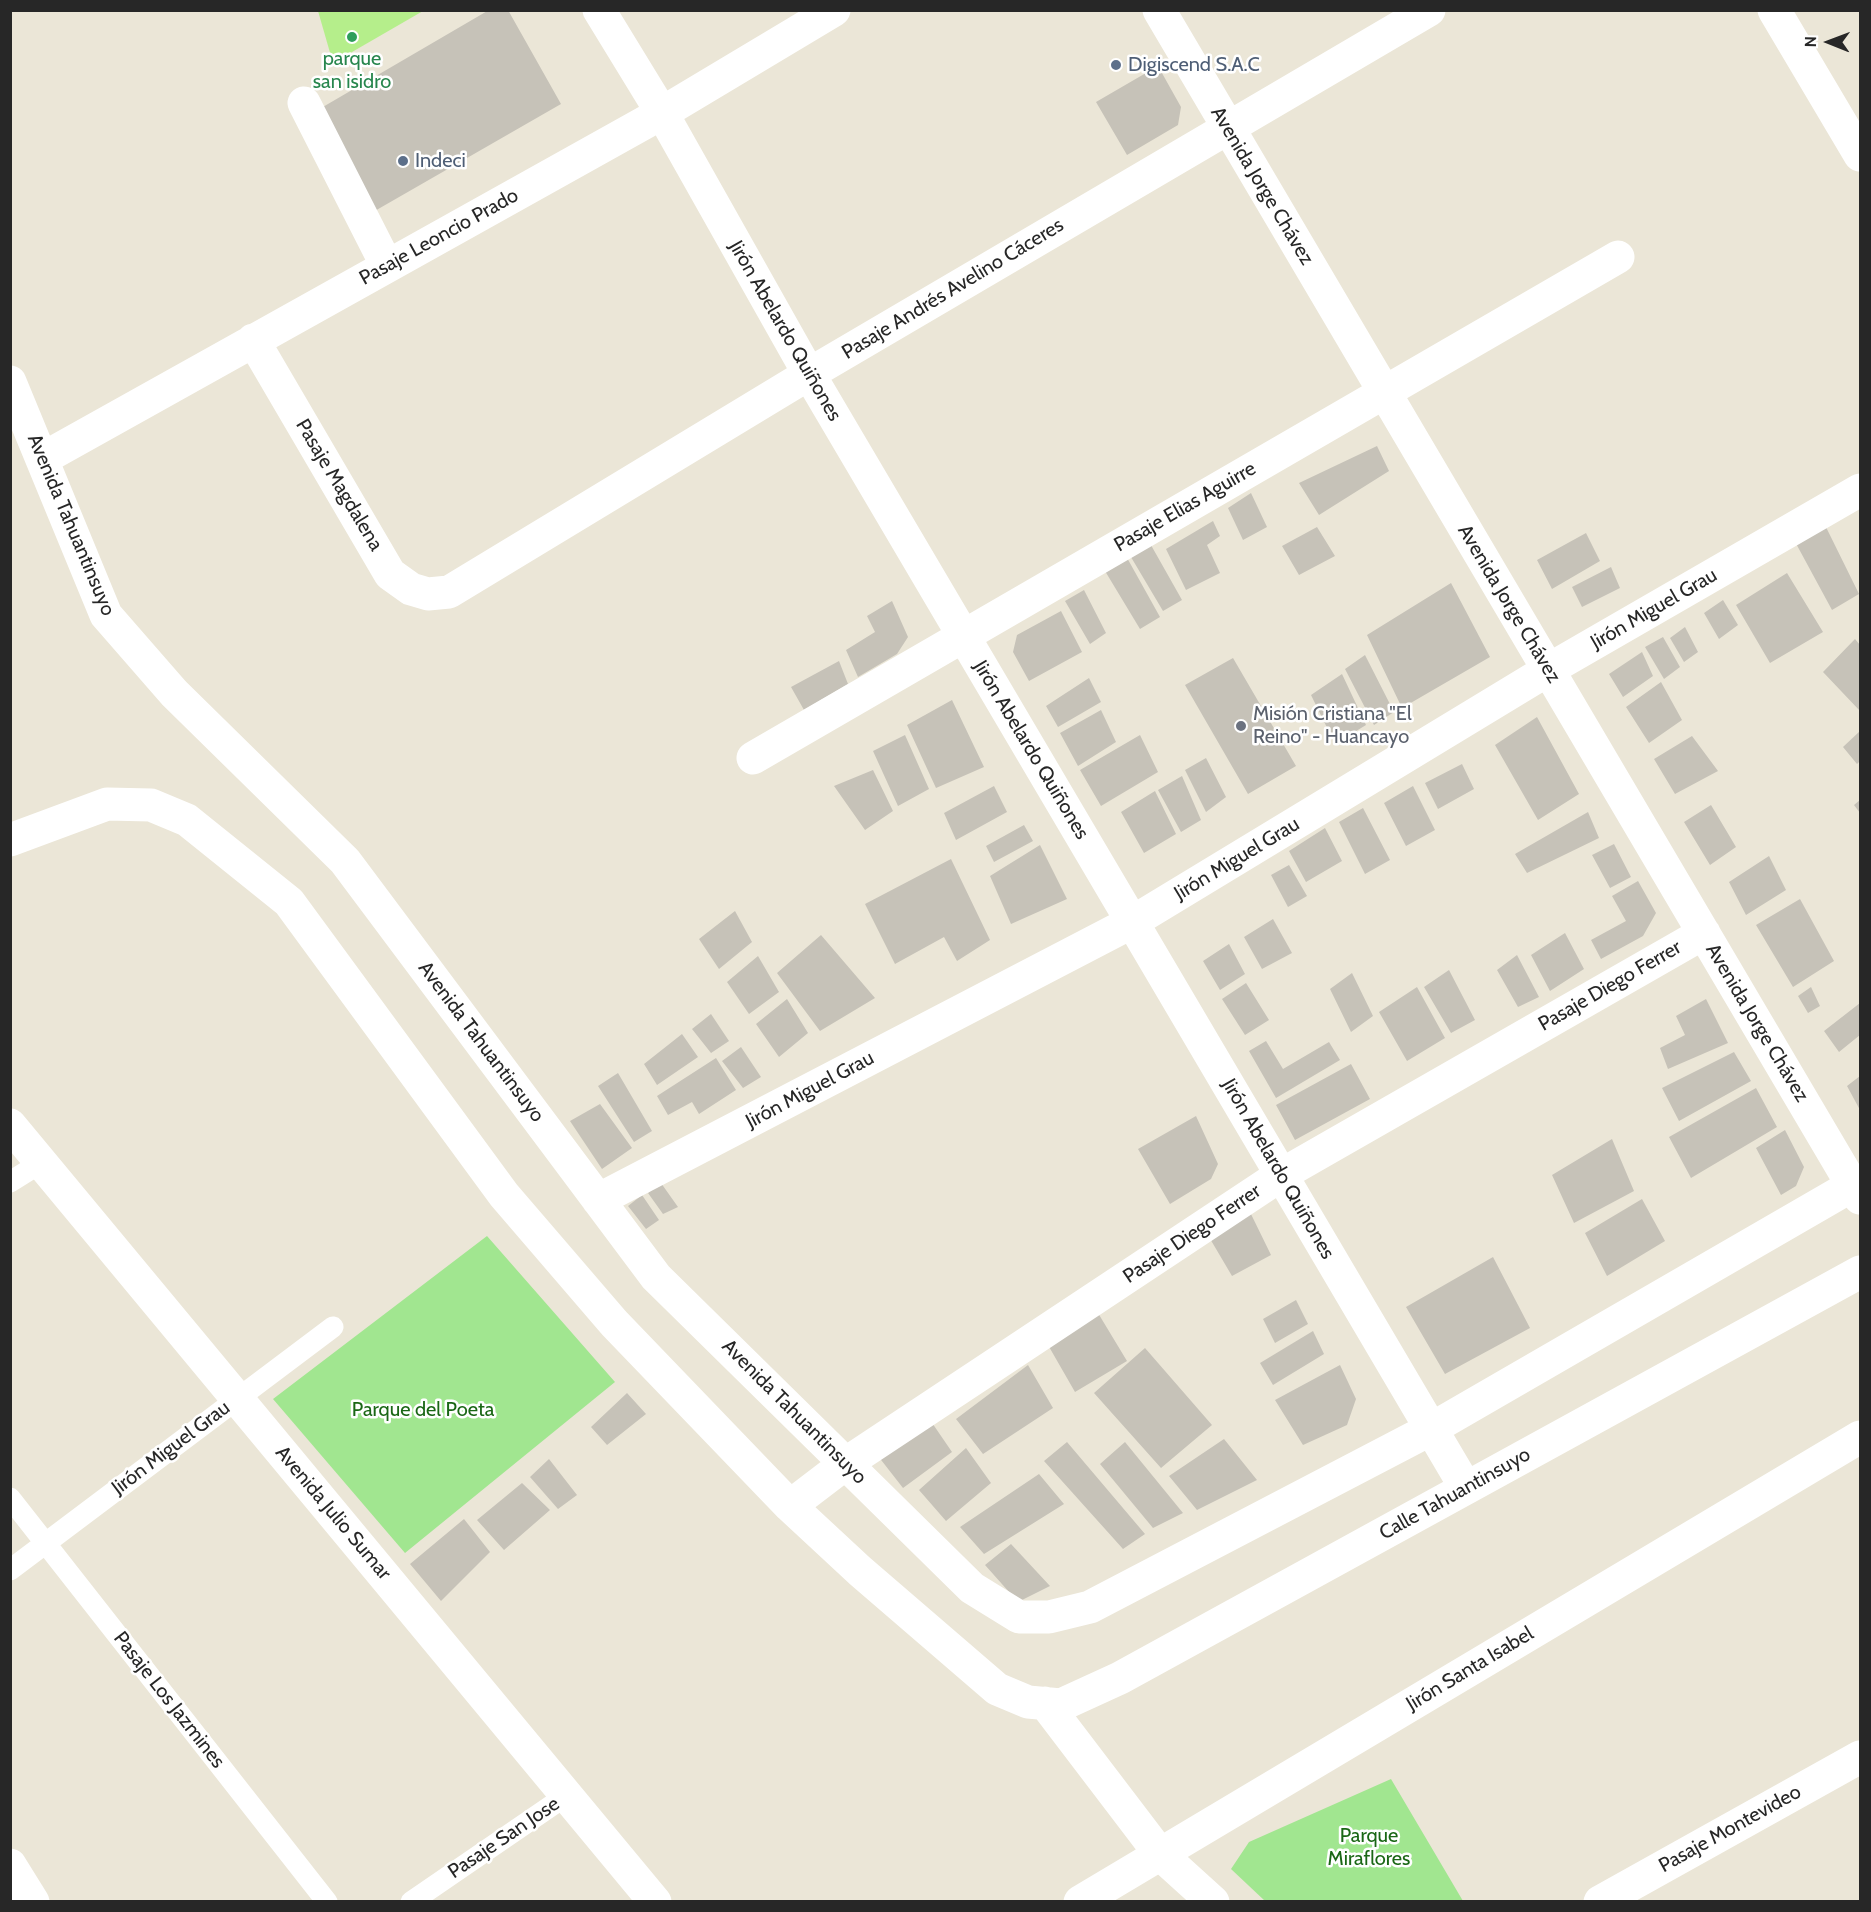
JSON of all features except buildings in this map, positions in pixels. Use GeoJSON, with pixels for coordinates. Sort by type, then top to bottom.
{"type":"FeatureCollection","features":[{"type":"Feature","properties":{"kind":"street","name":"Jirón Abelardo Quiñones"},"geometry":{"type":"LineString","coordinates":[[599,10],[662,113],[809,374],[1134,921],[1466,1488]]}},
{"type":"Feature","properties":{"kind":"street","name":"Pasaje Leoncio Prado"},"geometry":{"type":"LineString","coordinates":[[42,459],[662,113],[834,10]]}},
{"type":"Feature","properties":{"kind":"street","name":"Avenida Jorge Chávez"},"geometry":{"type":"LineString","coordinates":[[1159,10],[1383,392],[1858,1189]]}},
{"type":"Feature","properties":{"kind":"street","name":"Pasaje Andrés Avelino Cáceres"},"geometry":{"type":"LineString","coordinates":[[449,592],[809,374],[1429,10]]}},
{"type":"Feature","properties":{"kind":"street"},"geometry":{"type":"LineString","coordinates":[[1774,10],[1860,155]]}},
{"type":"Feature","properties":{"kind":"street"},"geometry":{"type":"LineString","coordinates":[[304,103],[387,266]]}},
{"type":"Feature","properties":{"kind":"street","name":"Pasaje Elias Aguirre"},"geometry":{"type":"LineString","coordinates":[[753,758],[1618,256]]}},
{"type":"Feature","properties":{"kind":"street","name":"Pasaje Magdalena"},"geometry":{"type":"LineString","coordinates":[[253,340],[390,574],[411,589],[428,594],[449,592]]}},
{"type":"Feature","properties":{"kind":"street","name":"Avenida Tahuantinsuyo"},"geometry":{"type":"LineString","coordinates":[[10,382],[106,615],[174,693],[345,861],[657,1277],[972,1588],[1019,1617],[1049,1617],[1090,1607],[1431,1429]]}},
{"type":"Feature","properties":{"kind":"street","name":"Jirón Miguel Grau"},"geometry":{"type":"LineString","coordinates":[[598,1200],[1134,921],[1548,670],[1860,490]]}},
{"type":"Feature","properties":{"kind":"street","name":"Calle Tahuantinsuyo"},"geometry":{"type":"LineString","coordinates":[[10,840],[107,804],[151,805],[187,820],[289,902],[504,1195],[614,1323],[790,1506],[860,1572],[997,1689],[1028,1702],[1061,1705],[1120,1678],[1860,1272]]}},
{"type":"Feature","properties":{"kind":"street","name":"Pasaje Diego Ferrer"},"geometry":{"type":"LineString","coordinates":[[790,1506],[845,1464],[1281,1175],[1704,933]]}},
{"type":"Feature","properties":{"kind":"street","name":"Avenida Julio Sumar"},"geometry":{"type":"LineString","coordinates":[[10,1125],[655,1902]]}},
{"type":"Feature","properties":{"kind":"street"},"geometry":{"type":"LineString","coordinates":[[1431,1429],[1858,1189]]}},
{"type":"Feature","properties":{"kind":"street","name":"Jirón Santa Isabel"},"geometry":{"type":"LineString","coordinates":[[1080,1902],[1860,1437]]}},
{"type":"Feature","properties":{"kind":"street"},"geometry":{"type":"LineString","coordinates":[[1045,1703],[1160,1854],[1213,1902]]}},
{"type":"Feature","properties":{"kind":"street","name":"Pasaje Montevideo"},"geometry":{"type":"LineString","coordinates":[[1600,1902],[1860,1757]]}},
{"type":"Feature","properties":{"kind":"street"},"geometry":{"type":"LineString","coordinates":[[10,1865],[33,1902]]}},
{"type":"Feature","properties":{"kind":"lane"},"geometry":{"type":"LineString","coordinates":[[10,1182],[42,1162]]}},
{"type":"Feature","properties":{"kind":"lane","name":"Jirón Miguel Grau"},"geometry":{"type":"LineString","coordinates":[[10,1570],[333,1327]]}},
{"type":"Feature","properties":{"kind":"lane","name":"Pasaje Los Jazmines"},"geometry":{"type":"LineString","coordinates":[[10,1498],[327,1902]]}},
{"type":"Feature","properties":{"kind":"lane","name":"Pasaje San Jose"},"geometry":{"type":"LineString","coordinates":[[411,1902],[567,1795]]}},
{"type":"Feature","properties":{"kind":"green space","name":"parque san isidro"},"geometry":{"type":"Polygon","coordinates":[[[318,10],[423,11],[333,63],[318,10]]]}},
{"type":"Feature","properties":{"kind":"green space","name":"Parque del Poeta"},"geometry":{"type":"Polygon","coordinates":[[[487,1236],[615,1382],[405,1553],[273,1399],[487,1236]]]}},
{"type":"Feature","properties":{"kind":"green space","name":"Parque Miraflores"},"geometry":{"type":"Polygon","coordinates":[[[1391,1779],[1463,1901],[1265,1901],[1231,1869],[1249,1842],[1391,1779]]]}},
{"type":"Feature","properties":{"kind":"place","name":"parque san isidro"},"geometry":{"type":"Point","coordinates":[352,37]}},
{"type":"Feature","properties":{"kind":"place","name":"Digiscend S.A.C"},"geometry":{"type":"Point","coordinates":[1116,65]}},
{"type":"Feature","properties":{"kind":"place","name":"Indeci"},"geometry":{"type":"Point","coordinates":[403,161]}},
{"type":"Feature","properties":{"kind":"place","name":"Misión Cristiana \"El Reino\" - Huancayo"},"geometry":{"type":"Point","coordinates":[1241,726]}}]}
